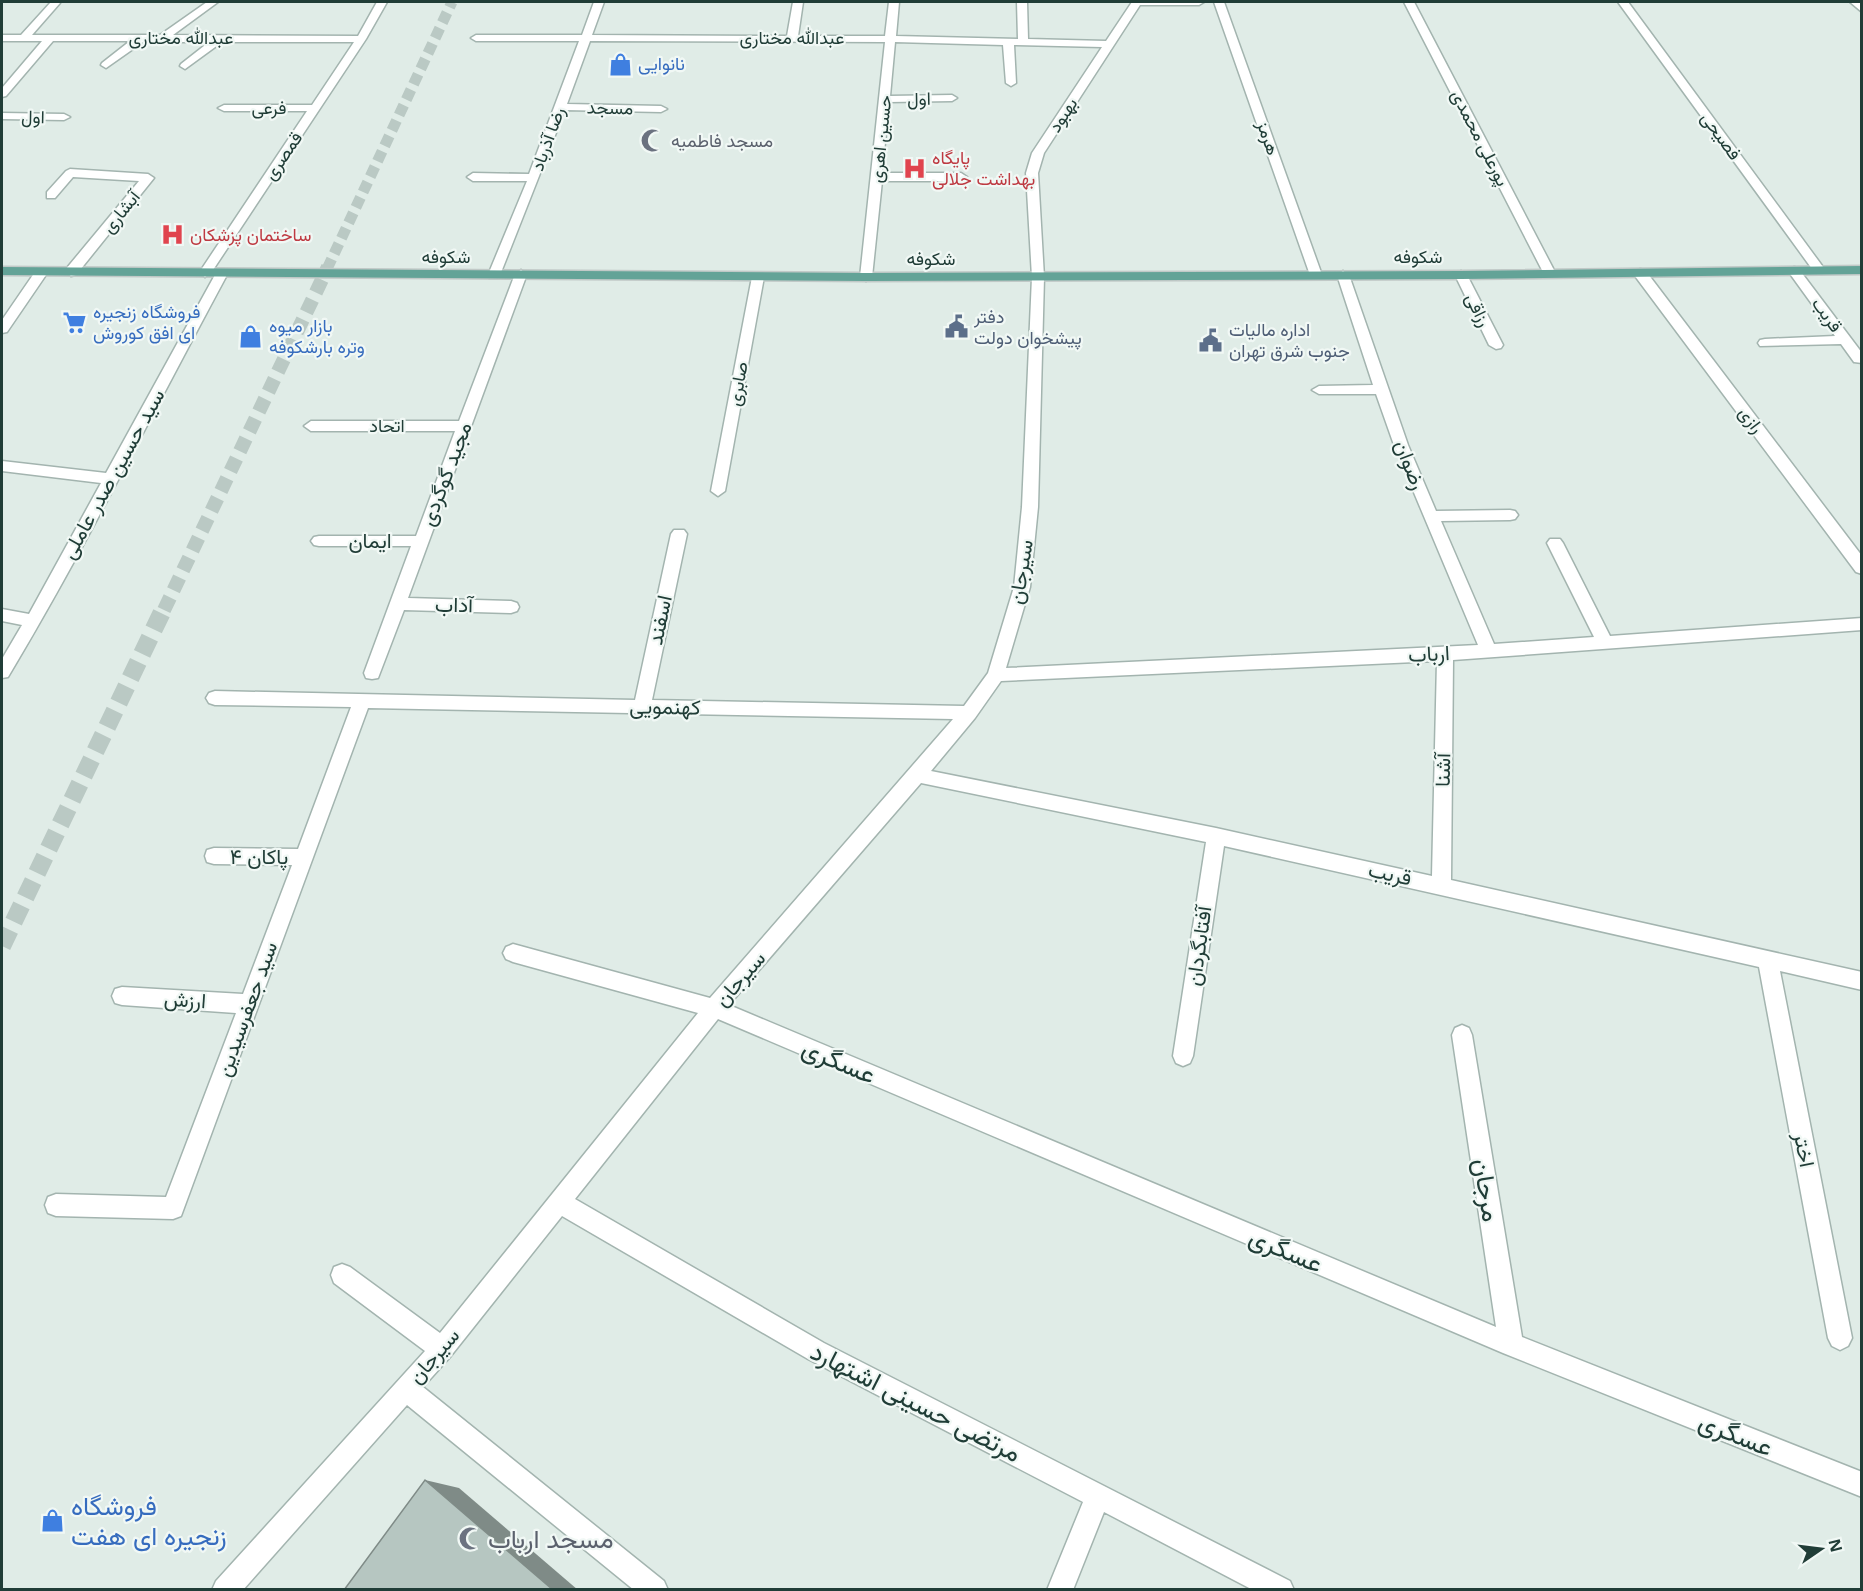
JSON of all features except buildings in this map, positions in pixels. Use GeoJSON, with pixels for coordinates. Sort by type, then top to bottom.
{"type":"FeatureCollection","features":[{"type":"Feature","properties":{"kind":"main road","name":"شکوفه"},"geometry":{"type":"LineString","coordinates":[[2,271],[1038,277],[1862,270]]}},
{"type":"Feature","properties":{"kind":"street"},"geometry":{"type":"LineString","coordinates":[[163,39],[213,2]]}},
{"type":"Feature","properties":{"kind":"street","name":"قمصری"},"geometry":{"type":"LineString","coordinates":[[205,273],[361,39],[382,2]]}},
{"type":"Feature","properties":{"kind":"street","name":"رضا آذرباد"},"geometry":{"type":"LineString","coordinates":[[494,275],[534,178],[599,2]]}},
{"type":"Feature","properties":{"kind":"street"},"geometry":{"type":"LineString","coordinates":[[792,38],[798,2]]}},
{"type":"Feature","properties":{"kind":"street","name":"حسین اهری"},"geometry":{"type":"LineString","coordinates":[[866,277],[894,2]]}},
{"type":"Feature","properties":{"kind":"street"},"geometry":{"type":"LineString","coordinates":[[1022,2],[1023,41]]}},
{"type":"Feature","properties":{"kind":"street"},"geometry":{"type":"LineString","coordinates":[[1137,2],[1199,2]]}},
{"type":"Feature","properties":{"kind":"street","name":"بهبود"},"geometry":{"type":"LineString","coordinates":[[1038,277],[1032,173],[1038,153],[1137,2]]}},
{"type":"Feature","properties":{"kind":"street","name":"هرمز"},"geometry":{"type":"LineString","coordinates":[[1219,2],[1316,275]]}},
{"type":"Feature","properties":{"kind":"street","name":"پورعلی محمدی"},"geometry":{"type":"LineString","coordinates":[[1409,2],[1550,274]]}},
{"type":"Feature","properties":{"kind":"street","name":"فصیحی"},"geometry":{"type":"LineString","coordinates":[[1623,2],[1819,270]]}},
{"type":"Feature","properties":{"kind":"street"},"geometry":{"type":"LineString","coordinates":[[1855,2],[1862,9]]}},
{"type":"Feature","properties":{"kind":"street"},"geometry":{"type":"LineString","coordinates":[[24,38],[56,3]]}},
{"type":"Feature","properties":{"kind":"street","name":"عبدالله مختاری"},"geometry":{"type":"LineString","coordinates":[[2,38],[361,39]]}},
{"type":"Feature","properties":{"kind":"street"},"geometry":{"type":"LineString","coordinates":[[2,94],[50,38]]}},
{"type":"Feature","properties":{"kind":"street"},"geometry":{"type":"LineString","coordinates":[[106,65],[141,38]]}},
{"type":"Feature","properties":{"kind":"street","name":"عبدالله مختاری"},"geometry":{"type":"LineString","coordinates":[[476,38],[1008,40],[1109,44]]}},
{"type":"Feature","properties":{"kind":"street"},"geometry":{"type":"LineString","coordinates":[[185,66],[219,39]]}},
{"type":"Feature","properties":{"kind":"street"},"geometry":{"type":"LineString","coordinates":[[1008,40],[1011,83]]}},
{"type":"Feature","properties":{"kind":"street","name":"اول"},"geometry":{"type":"LineString","coordinates":[[885,99],[952,98]]}},
{"type":"Feature","properties":{"kind":"street","name":"مسجد"},"geometry":{"type":"LineString","coordinates":[[560,107],[661,109]]}},
{"type":"Feature","properties":{"kind":"street","name":"فرعی"},"geometry":{"type":"LineString","coordinates":[[224,108],[315,108]]}},
{"type":"Feature","properties":{"kind":"street","name":"اول"},"geometry":{"type":"LineString","coordinates":[[2,116],[64,117]]}},
{"type":"Feature","properties":{"kind":"street","name":"آبشاری"},"geometry":{"type":"LineString","coordinates":[[51,195],[70,173],[148,178],[71,272]]}},
{"type":"Feature","properties":{"kind":"street"},"geometry":{"type":"LineString","coordinates":[[473,177],[534,178]]}},
{"type":"Feature","properties":{"kind":"street"},"geometry":{"type":"LineString","coordinates":[[877,177],[962,177]]}},
{"type":"Feature","properties":{"kind":"street","name":"قریب"},"geometry":{"type":"LineString","coordinates":[[1794,271],[1859,359]]}},
{"type":"Feature","properties":{"kind":"street"},"geometry":{"type":"LineString","coordinates":[[2,329],[42,272]]}},
{"type":"Feature","properties":{"kind":"street","name":"سید حسین صدر عاملی"},"geometry":{"type":"LineString","coordinates":[[2,672],[33,621],[222,273]]}},
{"type":"Feature","properties":{"kind":"street","name":"رازی"},"geometry":{"type":"LineString","coordinates":[[1640,273],[1862,568]]}},
{"type":"Feature","properties":{"kind":"street","name":"مجید گوگردی"},"geometry":{"type":"LineString","coordinates":[[372,673],[521,274]]}},
{"type":"Feature","properties":{"kind":"street","name":"رضوان"},"geometry":{"type":"LineString","coordinates":[[1343,275],[1401,445],[1488,650]]}},
{"type":"Feature","properties":{"kind":"street","name":"رزاقی"},"geometry":{"type":"LineString","coordinates":[[1461,275],[1496,345]]}},
{"type":"Feature","properties":{"kind":"street","name":"صابری"},"geometry":{"type":"LineString","coordinates":[[718,491],[758,277]]}},
{"type":"Feature","properties":{"kind":"street","name":"سیرجان"},"geometry":{"type":"LineString","coordinates":[[225,1590],[442,1349],[714,1008],[917,775],[969,713],[996,675],[1022,587],[1028,530],[1038,277]]}},
{"type":"Feature","properties":{"kind":"street"},"geometry":{"type":"LineString","coordinates":[[1765,343],[1845,340]]}},
{"type":"Feature","properties":{"kind":"street"},"geometry":{"type":"LineString","coordinates":[[1319,390],[1383,389]]}},
{"type":"Feature","properties":{"kind":"street","name":"اتحاد"},"geometry":{"type":"LineString","coordinates":[[311,426],[464,426]]}},
{"type":"Feature","properties":{"kind":"street"},"geometry":{"type":"LineString","coordinates":[[2,466],[111,479]]}},
{"type":"Feature","properties":{"kind":"street"},"geometry":{"type":"LineString","coordinates":[[1430,516],[1510,515]]}},
{"type":"Feature","properties":{"kind":"street","name":"اسفند"},"geometry":{"type":"LineString","coordinates":[[642,706],[679,534]]}},
{"type":"Feature","properties":{"kind":"street","name":"ایمان"},"geometry":{"type":"LineString","coordinates":[[319,541],[421,541]]}},
{"type":"Feature","properties":{"kind":"street"},"geometry":{"type":"LineString","coordinates":[[1555,543],[1605,642]]}},
{"type":"Feature","properties":{"kind":"street","name":"آداب"},"geometry":{"type":"LineString","coordinates":[[398,604],[511,607]]}},
{"type":"Feature","properties":{"kind":"street"},"geometry":{"type":"LineString","coordinates":[[2,615],[33,621]]}},
{"type":"Feature","properties":{"kind":"street","name":"ارباب"},"geometry":{"type":"LineString","coordinates":[[996,675],[1445,654],[1862,624]]}},
{"type":"Feature","properties":{"kind":"street","name":"آشنا"},"geometry":{"type":"LineString","coordinates":[[1441,886],[1445,654]]}},
{"type":"Feature","properties":{"kind":"street","name":"کهنمویی"},"geometry":{"type":"LineString","coordinates":[[215,698],[969,713]]}},
{"type":"Feature","properties":{"kind":"street","name":"سید جعفرسیدین"},"geometry":{"type":"LineString","coordinates":[[56,1205],[173,1208],[362,701]]}},
{"type":"Feature","properties":{"kind":"street","name":"قریب"},"geometry":{"type":"LineString","coordinates":[[917,775],[1216,836],[1862,981]]}},
{"type":"Feature","properties":{"kind":"street","name":"آفتابگردان"},"geometry":{"type":"LineString","coordinates":[[1183,1056],[1216,836]]}},
{"type":"Feature","properties":{"kind":"street","name":"پاکان ۴"},"geometry":{"type":"LineString","coordinates":[[214,856],[303,857]]}},
{"type":"Feature","properties":{"kind":"street","name":"عسگری"},"geometry":{"type":"LineString","coordinates":[[513,953],[714,1008],[1511,1345],[1862,1485]]}},
{"type":"Feature","properties":{"kind":"street","name":"اختر"},"geometry":{"type":"LineString","coordinates":[[1768,961],[1840,1338]]}},
{"type":"Feature","properties":{"kind":"street","name":"ارزش"},"geometry":{"type":"LineString","coordinates":[[122,996],[248,1004]]}},
{"type":"Feature","properties":{"kind":"street","name":"مرجان"},"geometry":{"type":"LineString","coordinates":[[1462,1035],[1511,1345]]}},
{"type":"Feature","properties":{"kind":"street","name":"مرتضی حسینی اشتهارد"},"geometry":{"type":"LineString","coordinates":[[558,1202],[816,1351],[1281,1590]]}},
{"type":"Feature","properties":{"kind":"street"},"geometry":{"type":"LineString","coordinates":[[342,1275],[442,1349]]}},
{"type":"Feature","properties":{"kind":"street"},"geometry":{"type":"LineString","coordinates":[[405,1388],[655,1590]]}},
{"type":"Feature","properties":{"kind":"street"},"geometry":{"type":"LineString","coordinates":[[1060,1590],[1098,1495]]}},
{"type":"Feature","properties":{"kind":"tunnel"},"geometry":{"type":"LineString","coordinates":[[327,269],[452,2]]}},
{"type":"Feature","properties":{"kind":"tunnel"},"geometry":{"type":"LineString","coordinates":[[164,610],[328,267]]}},
{"type":"Feature","properties":{"kind":"tunnel"},"geometry":{"type":"LineString","coordinates":[[2,946],[164,608]]}},
{"type":"Feature","properties":{"kind":"place","name":"نانوایی"},"geometry":{"type":"Point","coordinates":[620,64]}},
{"type":"Feature","properties":{"kind":"place","name":"مسجد فاطمیه"},"geometry":{"type":"Point","coordinates":[653,141]}},
{"type":"Feature","properties":{"kind":"place","name":"پایگاه بهداشت جلالی"},"geometry":{"type":"Point","coordinates":[914,168]}},
{"type":"Feature","properties":{"kind":"place","name":"ساختمان پزشکان"},"geometry":{"type":"Point","coordinates":[172,235]}},
{"type":"Feature","properties":{"kind":"place","name":"فروشگاه زنجیره ای افق کوروش"},"geometry":{"type":"Point","coordinates":[75,322]}},
{"type":"Feature","properties":{"kind":"place","name":"دفتر پیشخوان دولت"},"geometry":{"type":"Point","coordinates":[956,327]}},
{"type":"Feature","properties":{"kind":"place","name":"بازار میوه وتره بارشکوفه"},"geometry":{"type":"Point","coordinates":[251,336]}},
{"type":"Feature","properties":{"kind":"place","name":"اداره مالیات جنوب شرق تهران"},"geometry":{"type":"Point","coordinates":[1211,340]}},
{"type":"Feature","properties":{"kind":"place","name":"فروشگاه زنجیره ای هفت"},"geometry":{"type":"Point","coordinates":[53,1521]}},
{"type":"Feature","properties":{"kind":"place","name":"مسجد ارباب"},"geometry":{"type":"Point","coordinates":[470,1539]}}]}
